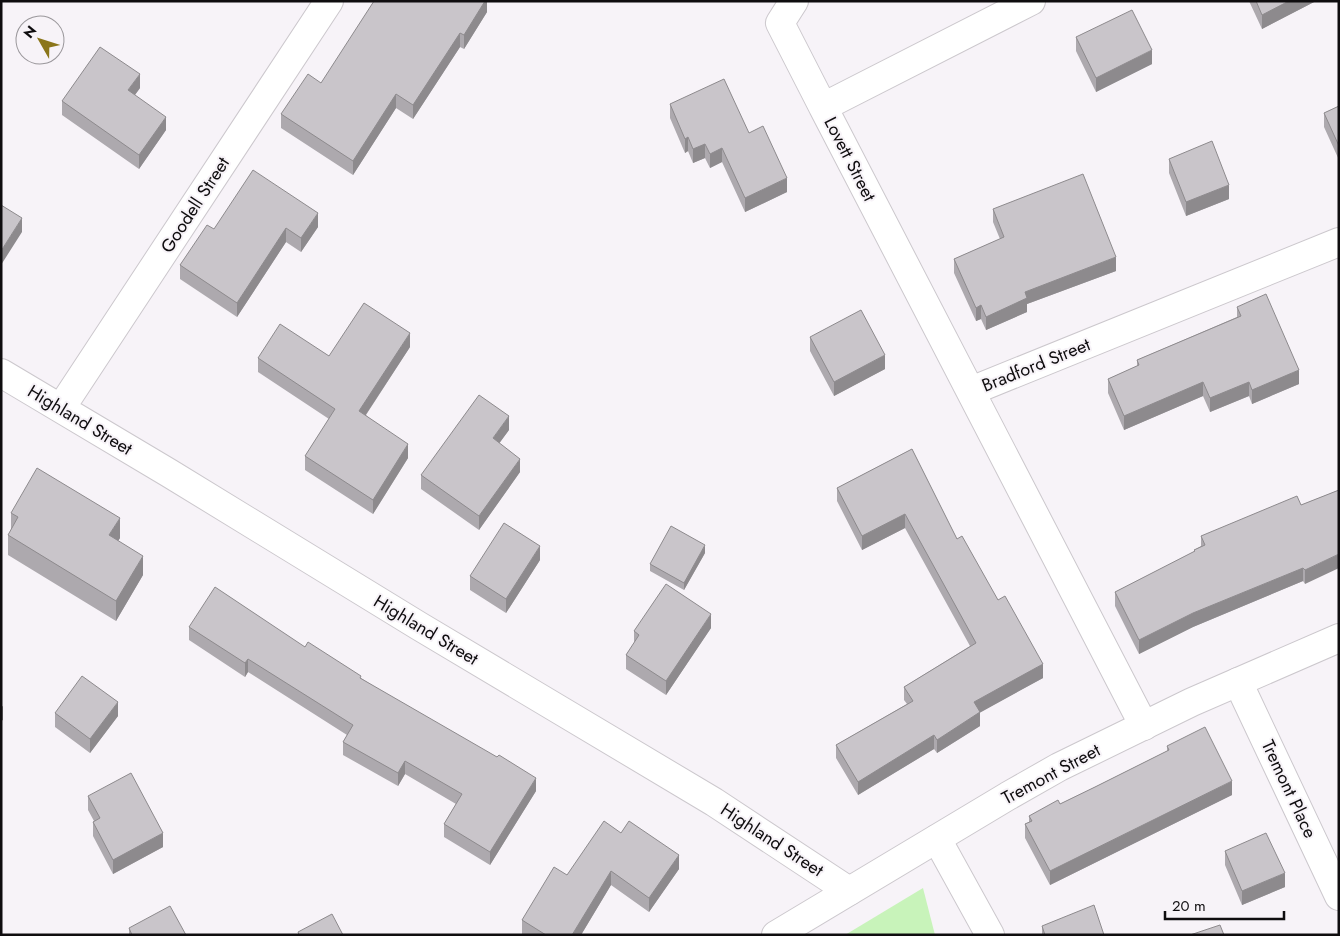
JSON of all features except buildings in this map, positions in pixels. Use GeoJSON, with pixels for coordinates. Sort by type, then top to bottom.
{"type":"FeatureCollection","features":[{"type":"Feature","properties":{"kind":"street","name":"Goodell Street"},"geometry":{"type":"LineString","coordinates":[[61,408],[329,1]]}},
{"type":"Feature","properties":{"kind":"street"},"geometry":{"type":"LineString","coordinates":[[794,1],[780,23],[823,106]]}},
{"type":"Feature","properties":{"kind":"street","name":"Lovett Street"},"geometry":{"type":"LineString","coordinates":[[971,392],[823,106],[1031,1]]}},
{"type":"Feature","properties":{"kind":"street","name":"Bradford Street"},"geometry":{"type":"LineString","coordinates":[[1144,726],[971,392],[1339,242]]}},
{"type":"Feature","properties":{"kind":"street","name":"Highland Street"},"geometry":{"type":"LineString","coordinates":[[1,373],[714,802],[849,891]]}},
{"type":"Feature","properties":{"kind":"street","name":"Tremont Street"},"geometry":{"type":"LineString","coordinates":[[776,935],[1059,767],[1192,702],[1339,638]]}},
{"type":"Feature","properties":{"kind":"street","name":"Tremont Place"},"geometry":{"type":"LineString","coordinates":[[1238,682],[1339,896]]}},
{"type":"Feature","properties":{"kind":"street"},"geometry":{"type":"LineString","coordinates":[[937,839],[990,935]]}},
{"type":"Feature","properties":{"kind":"green space"},"geometry":{"type":"Polygon","coordinates":[[[923,888],[935,935],[845,935],[923,888]]]}}]}
